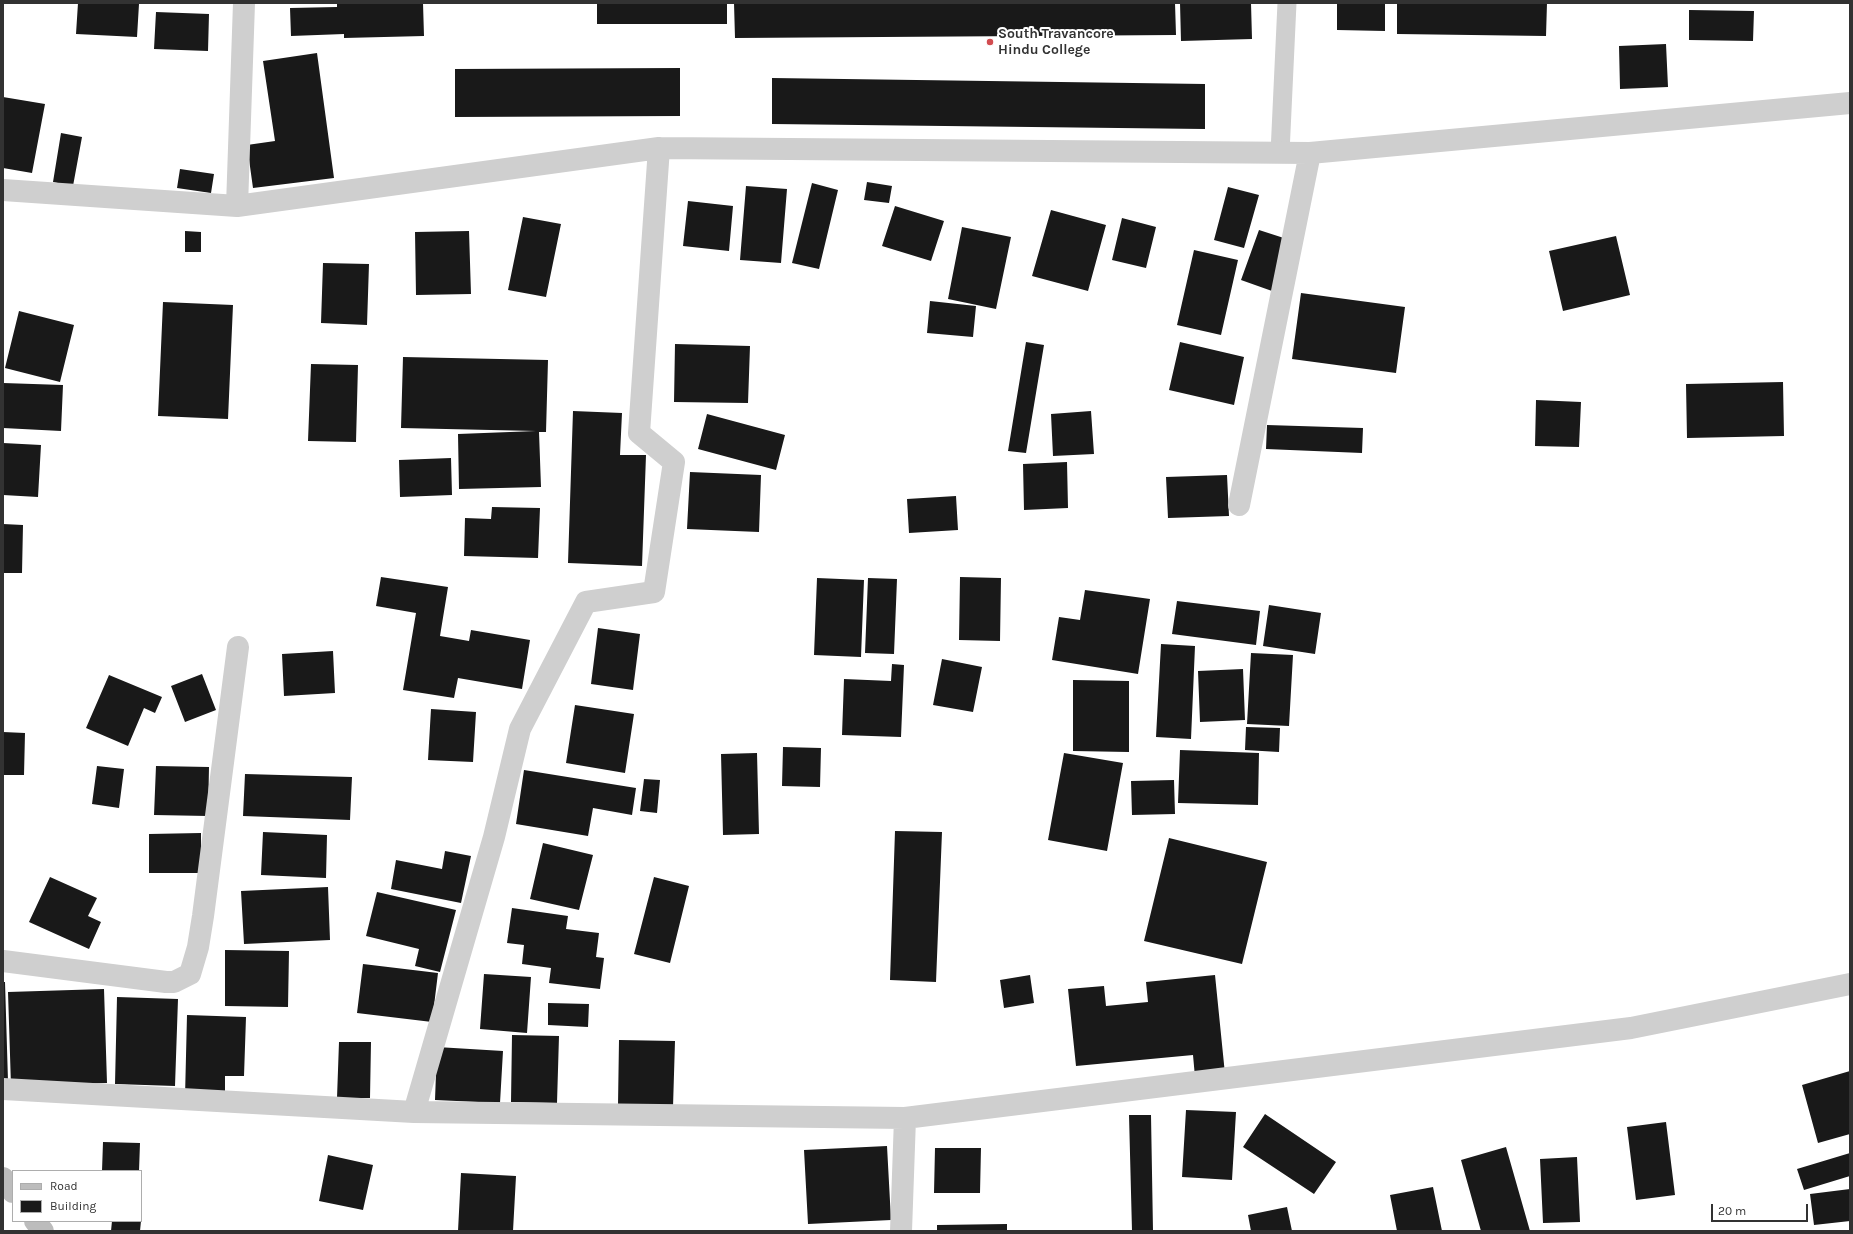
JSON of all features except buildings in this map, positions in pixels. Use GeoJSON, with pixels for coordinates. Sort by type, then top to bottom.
{"type":"FeatureCollection","features":[{"type":"Feature","properties":{"kind":"street"},"geometry":{"type":"LineString","coordinates":[[237,206],[244,3]]}},
{"type":"Feature","properties":{"kind":"street"},"geometry":{"type":"LineString","coordinates":[[3,190],[237,206],[659,148],[1310,153],[1850,103]]}},
{"type":"Feature","properties":{"kind":"street"},"geometry":{"type":"LineString","coordinates":[[414,1112],[494,837],[520,729],[586,602],[654,592],[674,462],[639,433],[659,148]]}},
{"type":"Feature","properties":{"kind":"street"},"geometry":{"type":"LineString","coordinates":[[1240,506],[1310,153]]}},
{"type":"Feature","properties":{"kind":"street"},"geometry":{"type":"LineString","coordinates":[[3,961],[166,982],[174,982],[190,974],[198,947],[203,916],[238,647]]}},
{"type":"Feature","properties":{"kind":"street"},"geometry":{"type":"LineString","coordinates":[[3,1089],[414,1112],[905,1118],[1631,1028],[1850,984]]}},
{"type":"Feature","properties":{"kind":"street"},"geometry":{"type":"LineString","coordinates":[[901,1231],[905,1118]]}},
{"type":"Feature","properties":{"kind":"street"},"geometry":{"type":"LineString","coordinates":[[3,1178],[12,1191]]}},
{"type":"Feature","properties":{"kind":"street"},"geometry":{"type":"LineString","coordinates":[[36,1222],[43,1231]]}},
{"type":"Feature","properties":{"kind":"lane"},"geometry":{"type":"LineString","coordinates":[[1280,153],[1287,3]]}},
{"type":"Feature","properties":{"kind":"place","name":"South Travancore Hindu College"},"geometry":{"type":"Point","coordinates":[990,42]}}]}
